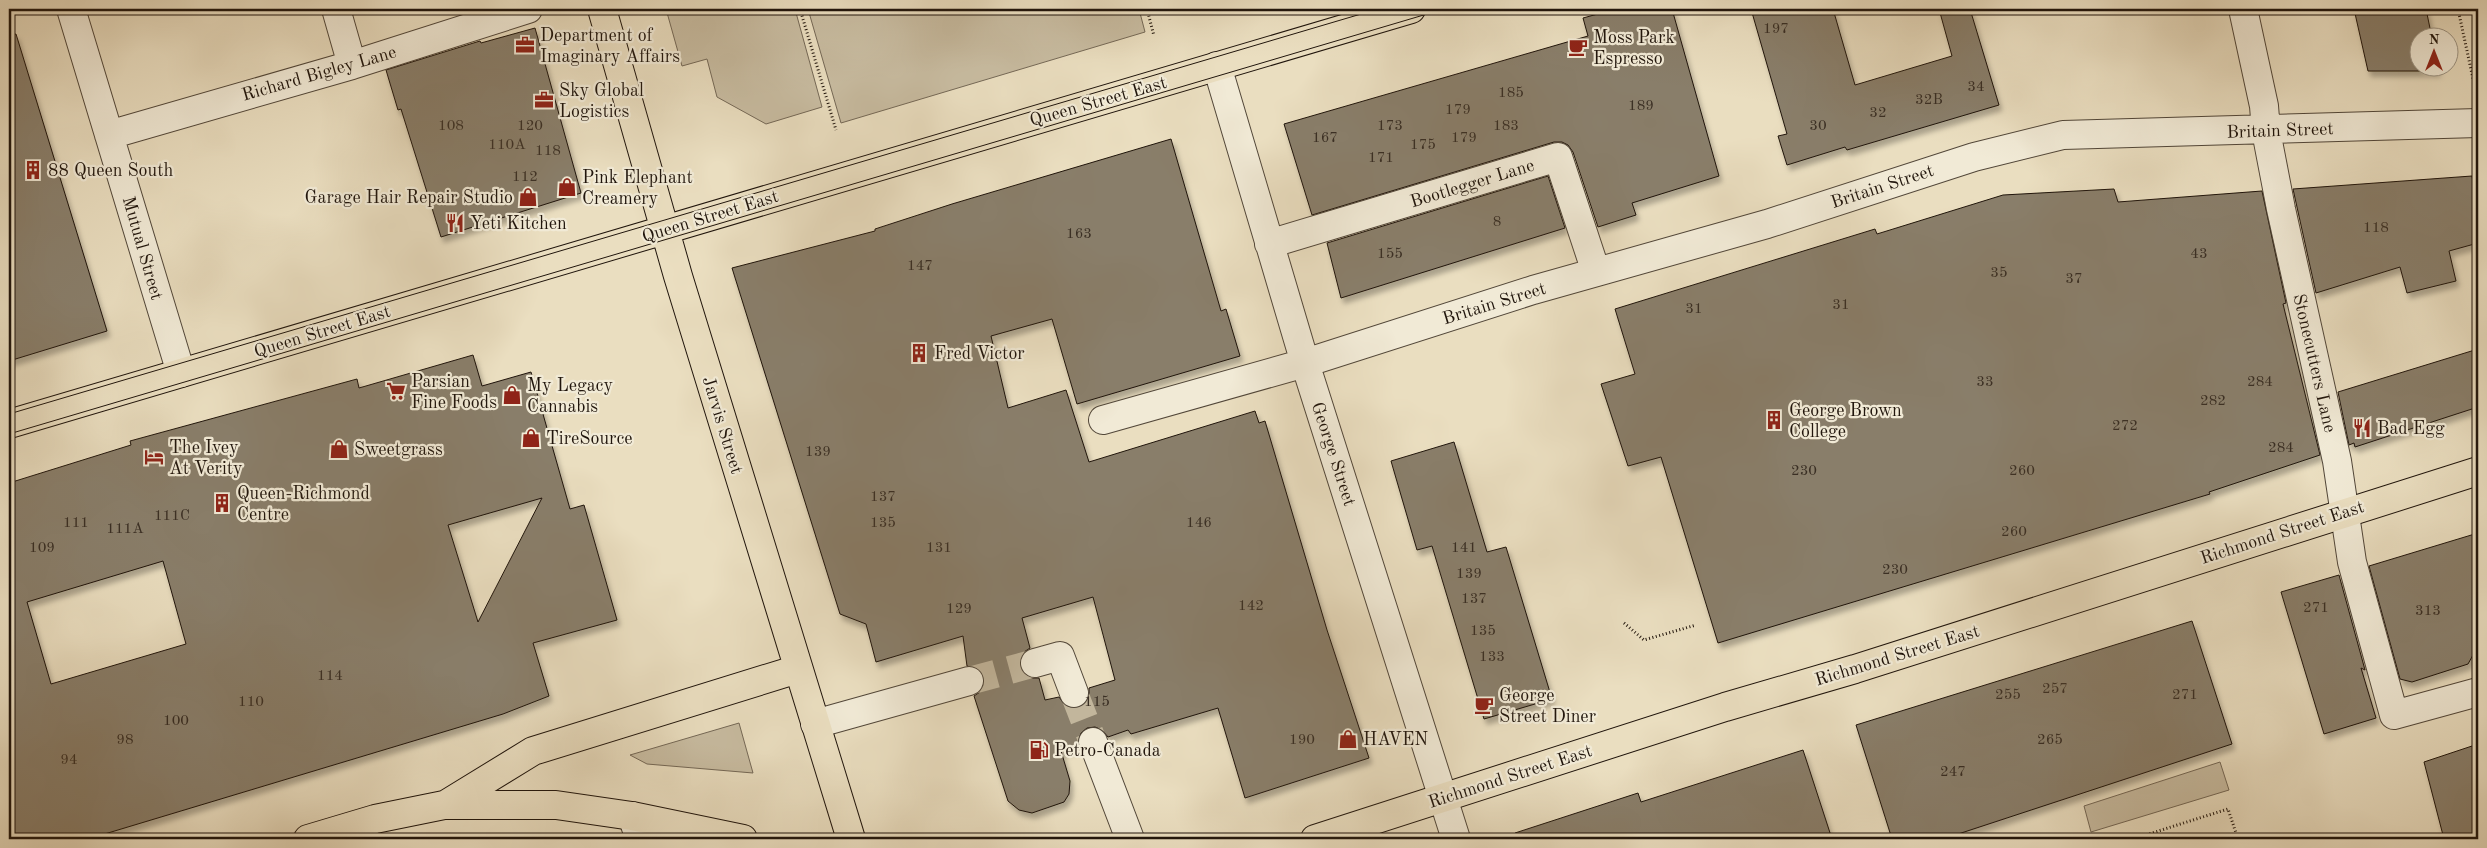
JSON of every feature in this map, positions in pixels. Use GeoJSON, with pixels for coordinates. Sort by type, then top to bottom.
{"type":"FeatureCollection","features":[{"type":"Feature","properties":{"kind":"main road","name":"Jarvis Street"},"geometry":{"type":"LineString","coordinates":[[602,9],[664,230],[798,670],[852,839]]}},
{"type":"Feature","properties":{"kind":"main road","name":"Queen Street East"},"geometry":{"type":"LineString","coordinates":[[9,424],[1411,9]]}},
{"type":"Feature","properties":{"kind":"main road","name":"Richmond Street East"},"geometry":{"type":"LineString","coordinates":[[1315,839],[1725,707],[1892,658],[2478,471]]}},
{"type":"Feature","properties":{"kind":"main road"},"geometry":{"type":"LineString","coordinates":[[444,805],[533,752],[798,670]]}},
{"type":"Feature","properties":{"kind":"main road"},"geometry":{"type":"LineString","coordinates":[[308,839],[374,819],[444,805],[556,805],[636,828],[743,839]]}},
{"type":"Feature","properties":{"kind":"street","name":"Mutual Street"},"geometry":{"type":"LineString","coordinates":[[70,9],[110,135],[181,373]]}},
{"type":"Feature","properties":{"kind":"street"},"geometry":{"type":"LineString","coordinates":[[336,9],[352,65]]}},
{"type":"Feature","properties":{"kind":"street","name":"Richard Bigley Lane"},"geometry":{"type":"LineString","coordinates":[[110,135],[352,65],[528,9]]}},
{"type":"Feature","properties":{"kind":"street","name":"Stonecutters Lane"},"geometry":{"type":"LineString","coordinates":[[2243,9],[2264,106],[2266,131],[2281,209],[2337,461],[2352,562],[2394,715],[2478,692]]}},
{"type":"Feature","properties":{"kind":"street","name":"George Street"},"geometry":{"type":"LineString","coordinates":[[1217,66],[1305,363],[1456,839]]}},
{"type":"Feature","properties":{"kind":"street","name":"Britain Street"},"geometry":{"type":"LineString","coordinates":[[1103,420],[1305,363],[1596,272],[1767,224],[1974,156],[2063,135],[2266,131],[2478,123]]}},
{"type":"Feature","properties":{"kind":"street","name":"Bootlegger Lane"},"geometry":{"type":"LineString","coordinates":[[1269,244],[1558,156],[1596,272]]}},
{"type":"Feature","properties":{"kind":"street"},"geometry":{"type":"LineString","coordinates":[[1035,663],[1060,656],[1074,692]]}},
{"type":"Feature","properties":{"kind":"street"},"geometry":{"type":"LineString","coordinates":[[815,724],[969,681]]}},
{"type":"Feature","properties":{"kind":"street"},"geometry":{"type":"LineString","coordinates":[[1093,742],[1130,839]]}},
{"type":"Feature","properties":{"kind":"path"},"geometry":{"type":"LineString","coordinates":[[800,9],[836,130]]}},
{"type":"Feature","properties":{"kind":"path"},"geometry":{"type":"LineString","coordinates":[[1147,9],[1154,36]]}},
{"type":"Feature","properties":{"kind":"path"},"geometry":{"type":"LineString","coordinates":[[2458,9],[2474,83]]}},
{"type":"Feature","properties":{"kind":"path"},"geometry":{"type":"LineString","coordinates":[[1624,623],[1644,640],[1696,625]]}},
{"type":"Feature","properties":{"kind":"path"},"geometry":{"type":"LineString","coordinates":[[2133,839],[2228,809],[2238,839]]}},
{"type":"Feature","properties":{"kind":"shaded area"},"geometry":{"type":"Polygon","coordinates":[[[666,9],[795,9],[822,107],[766,124],[717,97],[707,59],[682,66],[666,9]]]}},
{"type":"Feature","properties":{"kind":"shaded area"},"geometry":{"type":"Polygon","coordinates":[[[808,9],[1139,9],[1145,32],[841,123],[808,9]]]}},
{"type":"Feature","properties":{"kind":"shaded area"},"geometry":{"type":"Polygon","coordinates":[[[739,723],[753,773],[647,764],[630,755],[739,723]]]}},
{"type":"Feature","properties":{"kind":"shaded area"},"geometry":{"type":"Polygon","coordinates":[[[2220,762],[2229,790],[2091,832],[2084,806],[2220,762]]]}},
{"type":"Feature","properties":{"kind":"building"},"geometry":{"type":"Polygon","coordinates":[[[1616,9],[1672,9],[1719,176],[1632,203],[1636,215],[1598,227],[1573,152],[1568,145],[1562,142],[1554,142],[1312,215],[1284,124],[1588,36],[1583,18],[1616,9]]]}},
{"type":"Feature","properties":{"kind":"building"},"geometry":{"type":"Polygon","coordinates":[[[1751,9],[1833,9],[1855,85],[1952,56],[1939,9],[1970,9],[1999,105],[1847,150],[1845,147],[1787,165],[1778,136],[1787,134],[1751,9]]]}},
{"type":"Feature","properties":{"kind":"building"},"geometry":{"type":"Polygon","coordinates":[[[2354,9],[2426,9],[2430,28],[2410,28],[2410,71],[2368,71],[2354,9]]]}},
{"type":"Feature","properties":{"kind":"building"},"geometry":{"type":"Polygon","coordinates":[[[535,28],[581,193],[441,237],[401,109],[398,110],[386,70],[480,41],[481,43],[535,28]]]}},
{"type":"Feature","properties":{"kind":"building","name":"88 Queen South"},"geometry":{"type":"Polygon","coordinates":[[[16,34],[107,331],[9,361],[9,35],[16,34]]]}},
{"type":"Feature","properties":{"kind":"building"},"geometry":{"type":"Polygon","coordinates":[[[1171,139],[1221,311],[1226,309],[1240,356],[1077,404],[1052,319],[991,336],[1008,408],[1066,390],[1089,462],[1255,411],[1259,423],[1265,421],[1327,630],[1369,758],[1245,798],[1218,708],[1131,734],[1128,730],[1108,737],[1102,730],[1095,727],[1087,728],[1081,733],[1078,746],[1061,751],[1070,781],[1069,794],[1064,802],[1032,813],[1019,810],[1008,801],[974,696],[980,692],[984,685],[984,677],[980,670],[967,666],[963,636],[876,662],[866,624],[840,614],[732,268],[875,231],[875,229],[952,204],[1171,139]],[[1093,597],[1022,618],[1030,648],[1024,652],[1020,660],[1020,667],[1024,674],[1032,678],[1039,678],[1045,700],[1059,697],[1065,705],[1079,708],[1086,702],[1089,688],[1115,680],[1093,597]]]}},
{"type":"Feature","properties":{"kind":"building"},"geometry":{"type":"Polygon","coordinates":[[[1548,176],[1565,228],[1341,298],[1327,243],[1548,176]]]}},
{"type":"Feature","properties":{"kind":"building"},"geometry":{"type":"Polygon","coordinates":[[[2472,176],[2478,213],[2478,243],[2449,251],[2456,281],[2407,293],[2400,267],[2316,293],[2293,189],[2472,176]]]}},
{"type":"Feature","properties":{"kind":"building"},"geometry":{"type":"Polygon","coordinates":[[[2114,189],[2118,202],[2262,191],[2286,303],[2283,304],[2320,455],[2209,492],[2210,494],[1718,643],[1661,457],[1628,466],[1601,384],[1635,374],[1615,309],[1875,229],[1877,234],[2003,195],[2114,189]]]}},
{"type":"Feature","properties":{"kind":"building"},"geometry":{"type":"Polygon","coordinates":[[[2478,349],[2478,407],[2355,447],[2354,443],[2349,445],[2338,392],[2478,349]]]}},
{"type":"Feature","properties":{"kind":"building"},"geometry":{"type":"Polygon","coordinates":[[[473,355],[482,386],[531,372],[570,509],[584,505],[617,620],[533,643],[549,696],[503,714],[88,839],[9,839],[9,483],[131,445],[130,441],[357,379],[359,388],[473,355]],[[542,498],[448,525],[478,622],[542,498]],[[163,561],[27,602],[51,684],[186,644],[163,561]]]}},
{"type":"Feature","properties":{"kind":"building"},"geometry":{"type":"Polygon","coordinates":[[[1454,442],[1487,552],[1506,547],[1552,699],[1484,719],[1432,546],[1417,550],[1391,461],[1454,442]]]}},
{"type":"Feature","properties":{"kind":"building"},"geometry":{"type":"Polygon","coordinates":[[[2478,533],[2478,653],[2473,655],[2468,664],[2412,682],[2400,679],[2369,566],[2478,533]]]}},
{"type":"Feature","properties":{"kind":"building"},"geometry":{"type":"Polygon","coordinates":[[[2339,575],[2365,670],[2361,668],[2376,718],[2324,734],[2281,592],[2339,575]]]}},
{"type":"Feature","properties":{"kind":"building"},"geometry":{"type":"Polygon","coordinates":[[[2192,621],[2232,744],[1943,839],[1892,839],[1856,725],[2192,621]]]}},
{"type":"Feature","properties":{"kind":"building"},"geometry":{"type":"Polygon","coordinates":[[[2478,744],[2478,839],[2444,839],[2424,762],[2478,744]]]}},
{"type":"Feature","properties":{"kind":"building"},"geometry":{"type":"Polygon","coordinates":[[[1803,750],[1832,839],[1516,839],[1515,833],[1638,793],[1641,802],[1803,750]]]}},
{"type":"Feature","properties":{"kind":"tunnel"},"geometry":{"type":"LineString","coordinates":[[969,681],[1035,663]]}},
{"type":"Feature","properties":{"kind":"tunnel"},"geometry":{"type":"LineString","coordinates":[[1074,693],[1093,742]]}},
{"type":"Feature","properties":{"kind":"tram line"},"geometry":{"type":"LineString","coordinates":[[9,414],[1378,9]]}},
{"type":"Feature","properties":{"kind":"tram line"},"geometry":{"type":"LineString","coordinates":[[9,434],[1444,9]]}},
{"type":"Feature","properties":{"kind":"place","name":"Department of Imaginary Affairs"},"geometry":{"type":"Point","coordinates":[525,45]}},
{"type":"Feature","properties":{"kind":"place","name":"Moss Park Espresso"},"geometry":{"type":"Point","coordinates":[1578,47]}},
{"type":"Feature","properties":{"kind":"place","name":"Sky Global Logistics"},"geometry":{"type":"Point","coordinates":[544,100]}},
{"type":"Feature","properties":{"kind":"place","name":"88 Queen South"},"geometry":{"type":"Point","coordinates":[33,170]}},
{"type":"Feature","properties":{"kind":"place","name":"Pink Elephant Creamery"},"geometry":{"type":"Point","coordinates":[567,187]}},
{"type":"Feature","properties":{"kind":"place","name":"Garage Hair Repair Studio"},"geometry":{"type":"Point","coordinates":[528,197]}},
{"type":"Feature","properties":{"kind":"place","name":"Yeti Kitchen"},"geometry":{"type":"Point","coordinates":[455,223]}},
{"type":"Feature","properties":{"kind":"place","name":"Fred Victor"},"geometry":{"type":"Point","coordinates":[919,353]}},
{"type":"Feature","properties":{"kind":"place","name":"Parsian Fine Foods"},"geometry":{"type":"Point","coordinates":[396,391]}},
{"type":"Feature","properties":{"kind":"place","name":"My Legacy Cannabis"},"geometry":{"type":"Point","coordinates":[512,395]}},
{"type":"Feature","properties":{"kind":"place","name":"George Brown College"},"geometry":{"type":"Point","coordinates":[1774,420]}},
{"type":"Feature","properties":{"kind":"place","name":"Bad Egg"},"geometry":{"type":"Point","coordinates":[2362,428]}},
{"type":"Feature","properties":{"kind":"place","name":"TireSource"},"geometry":{"type":"Point","coordinates":[531,438]}},
{"type":"Feature","properties":{"kind":"place","name":"Sweetgrass"},"geometry":{"type":"Point","coordinates":[339,449]}},
{"type":"Feature","properties":{"kind":"place","name":"The Ivey At Verity"},"geometry":{"type":"Point","coordinates":[154,457]}},
{"type":"Feature","properties":{"kind":"place","name":"Queen-Richmond Centre"},"geometry":{"type":"Point","coordinates":[222,503]}},
{"type":"Feature","properties":{"kind":"place","name":"George Street Diner"},"geometry":{"type":"Point","coordinates":[1484,705]}},
{"type":"Feature","properties":{"kind":"place","name":"HAVEN"},"geometry":{"type":"Point","coordinates":[1348,739]}},
{"type":"Feature","properties":{"kind":"place","name":"Petro-Canada"},"geometry":{"type":"Point","coordinates":[1039,750]}}]}
